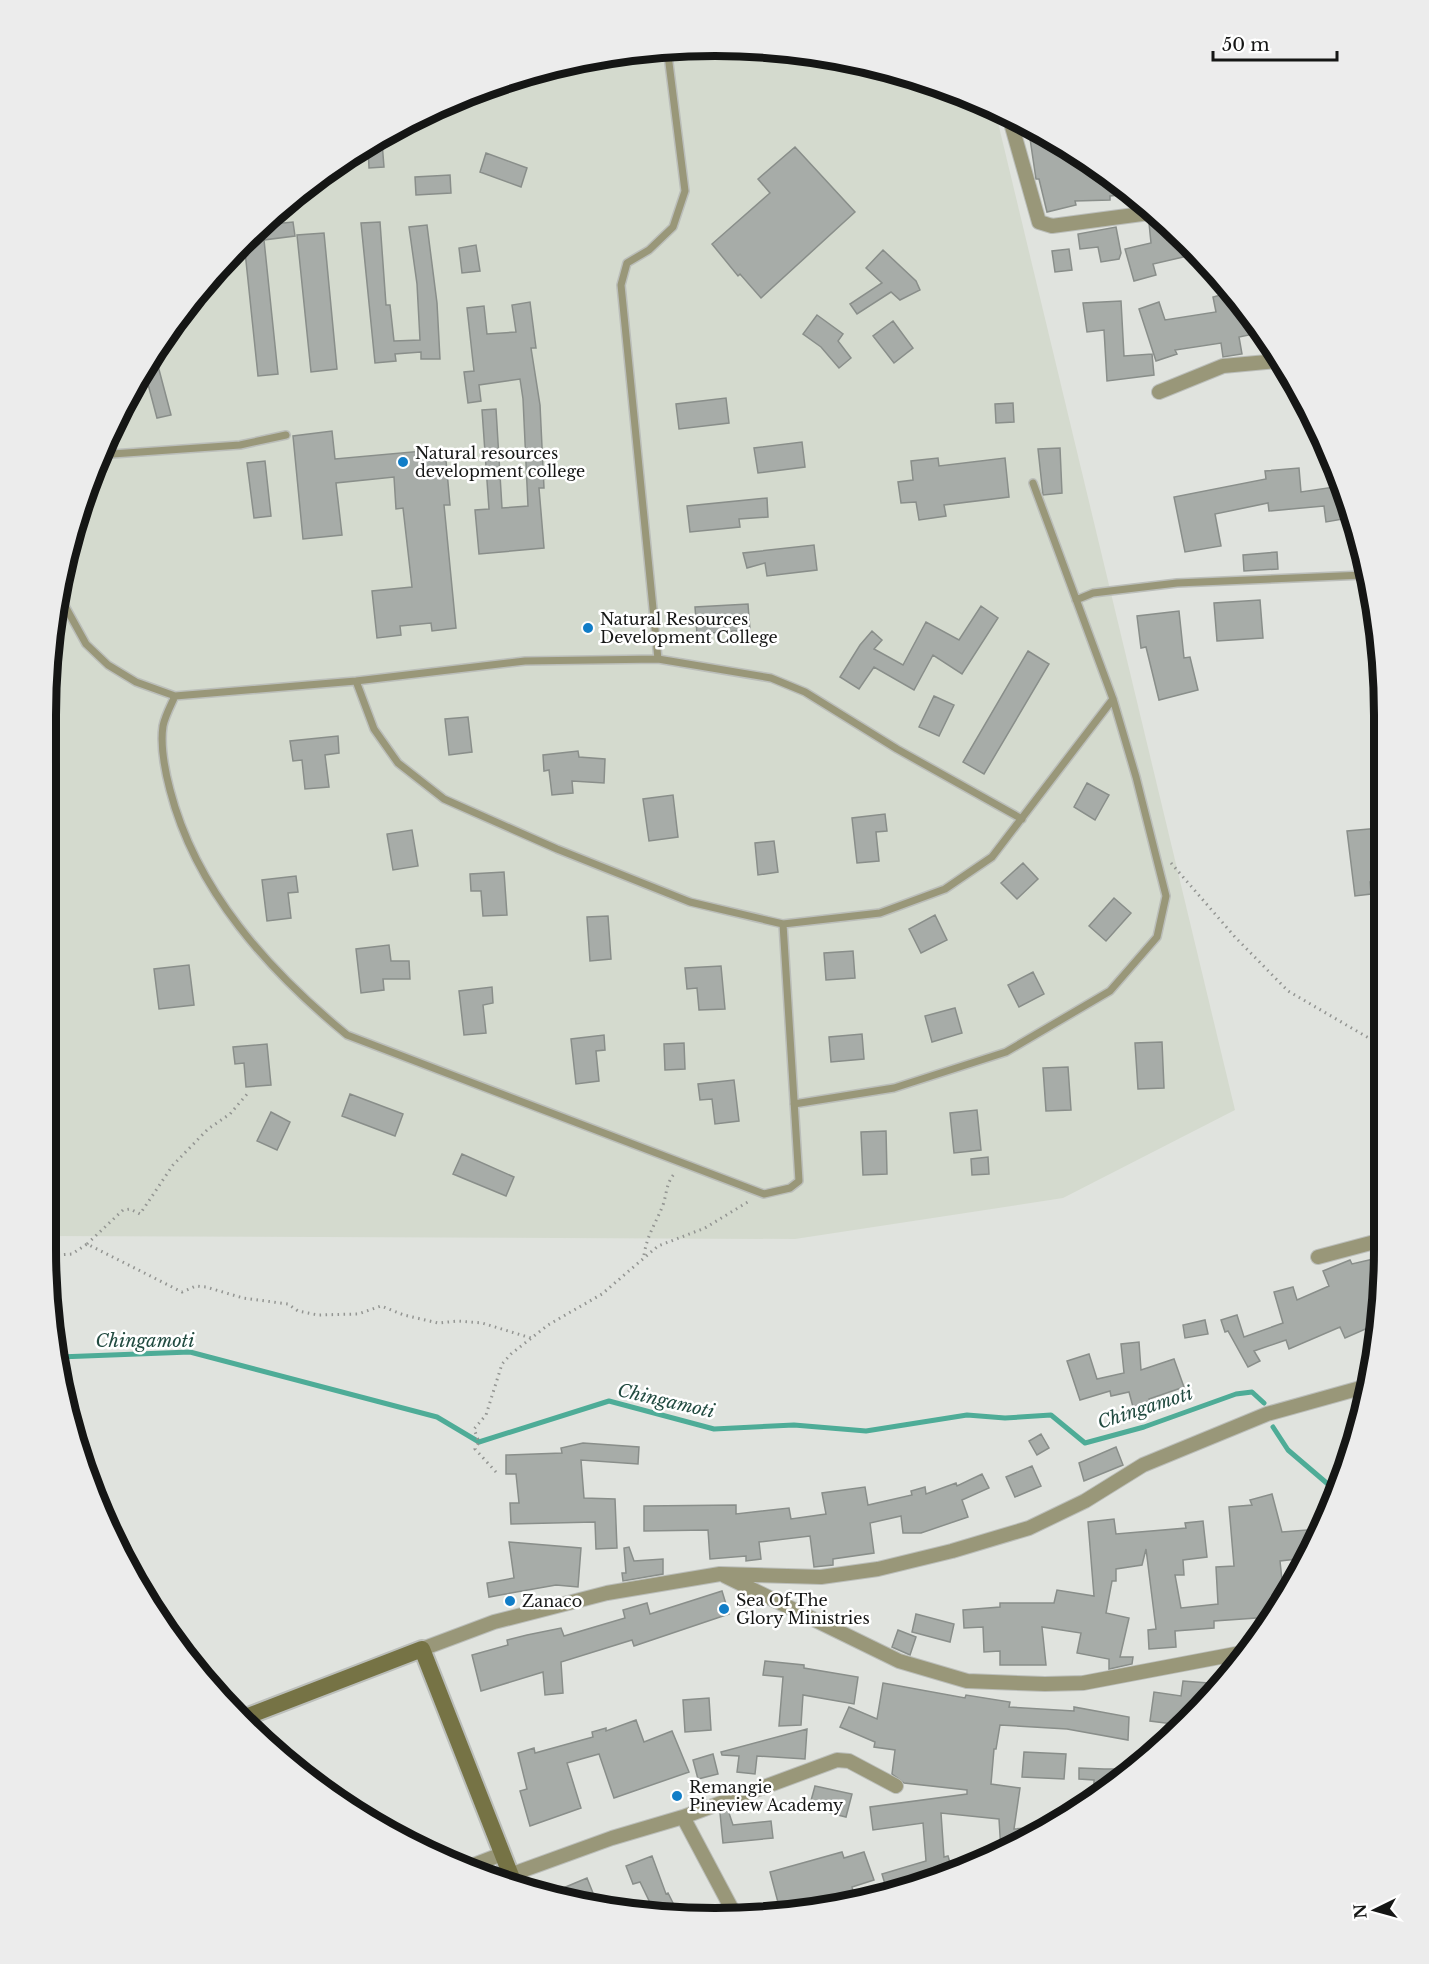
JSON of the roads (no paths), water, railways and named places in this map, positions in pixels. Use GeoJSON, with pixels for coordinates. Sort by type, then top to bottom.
{"type":"FeatureCollection","features":[{"type":"Feature","properties":{"kind":"main road"},"geometry":{"type":"LineString","coordinates":[[250,1715],[422,1649],[512,1876]]}},
{"type":"Feature","properties":{"kind":"street"},"geometry":{"type":"LineString","coordinates":[[1012,126],[1039,222],[1052,226],[1143,214]]}},
{"type":"Feature","properties":{"kind":"street"},"geometry":{"type":"LineString","coordinates":[[1159,392],[1222,366],[1270,362]]}},
{"type":"Feature","properties":{"kind":"street"},"geometry":{"type":"LineString","coordinates":[[1318,1257],[1374,1242]]}},
{"type":"Feature","properties":{"kind":"street"},"geometry":{"type":"LineString","coordinates":[[422,1649],[546,1607],[607,1593],[720,1574],[820,1577],[878,1569],[963,1547],[1029,1528],[1085,1500],[1143,1466],[1267,1414],[1358,1389]]}},
{"type":"Feature","properties":{"kind":"street"},"geometry":{"type":"LineString","coordinates":[[720,1574],[899,1661],[967,1681],[1083,1683],[1234,1654]]}},
{"type":"Feature","properties":{"kind":"street"},"geometry":{"type":"LineString","coordinates":[[517,1878],[612,1838],[683,1817],[837,1760],[849,1761],[896,1786]]}},
{"type":"Feature","properties":{"kind":"street"},"geometry":{"type":"LineString","coordinates":[[683,1817],[731,1908]]}},
{"type":"Feature","properties":{"kind":"street"},"geometry":{"type":"LineString","coordinates":[[477,1864],[502,1854]]}},
{"type":"Feature","properties":{"kind":"lane"},"geometry":{"type":"LineString","coordinates":[[658,659],[621,285],[627,263],[649,250],[673,227],[685,191],[667,57]]}},
{"type":"Feature","properties":{"kind":"lane"},"geometry":{"type":"LineString","coordinates":[[109,454],[240,446],[286,435]]}},
{"type":"Feature","properties":{"kind":"lane"},"geometry":{"type":"LineString","coordinates":[[794,1104],[894,1088],[1006,1052],[1110,991],[1157,937],[1166,896],[1153,843],[1113,699],[1033,483]]}},
{"type":"Feature","properties":{"kind":"lane"},"geometry":{"type":"LineString","coordinates":[[1076,600],[1094,593],[1177,583],[1358,575]]}},
{"type":"Feature","properties":{"kind":"lane"},"geometry":{"type":"LineString","coordinates":[[65,607],[86,644],[108,665],[136,682],[175,696],[356,681],[525,661],[658,659],[771,678],[805,692],[897,748],[1022,819]]}},
{"type":"Feature","properties":{"kind":"lane"},"geometry":{"type":"LineString","coordinates":[[356,681],[374,729],[398,763],[444,799],[557,849],[690,902],[783,924],[880,914],[945,889],[992,857],[1113,699]]}},
{"type":"Feature","properties":{"kind":"lane"},"geometry":{"type":"LineString","coordinates":[[175,696],[163,726],[165,769],[191,848],[226,909],[267,962],[302,998],[347,1035],[764,1194],[790,1188],[799,1181],[783,924]]}},
{"type":"Feature","properties":{"kind":"waterway","name":"Chingamoti"},"geometry":{"type":"LineString","coordinates":[[64,1357],[190,1352],[437,1417],[479,1442],[609,1401],[714,1429],[794,1425],[866,1431],[967,1415],[1005,1418],[1051,1415],[1085,1443],[1144,1427],[1236,1394],[1252,1392],[1264,1403]]}},
{"type":"Feature","properties":{"kind":"waterway","name":"Chingamoti"},"geometry":{"type":"LineString","coordinates":[[1273,1427],[1288,1450],[1329,1485]]}},
{"type":"Feature","properties":{"kind":"place","name":"Natural resources development college"},"geometry":{"type":"Point","coordinates":[403,462]}},
{"type":"Feature","properties":{"kind":"place","name":"Natural Resources Development College"},"geometry":{"type":"Point","coordinates":[588,628]}},
{"type":"Feature","properties":{"kind":"place","name":"Zanaco"},"geometry":{"type":"Point","coordinates":[510,1601]}},
{"type":"Feature","properties":{"kind":"place","name":"Sea Of The Glory Ministries"},"geometry":{"type":"Point","coordinates":[724,1609]}},
{"type":"Feature","properties":{"kind":"place","name":"Remangie Pineview Academy"},"geometry":{"type":"Point","coordinates":[677,1796]}}]}
